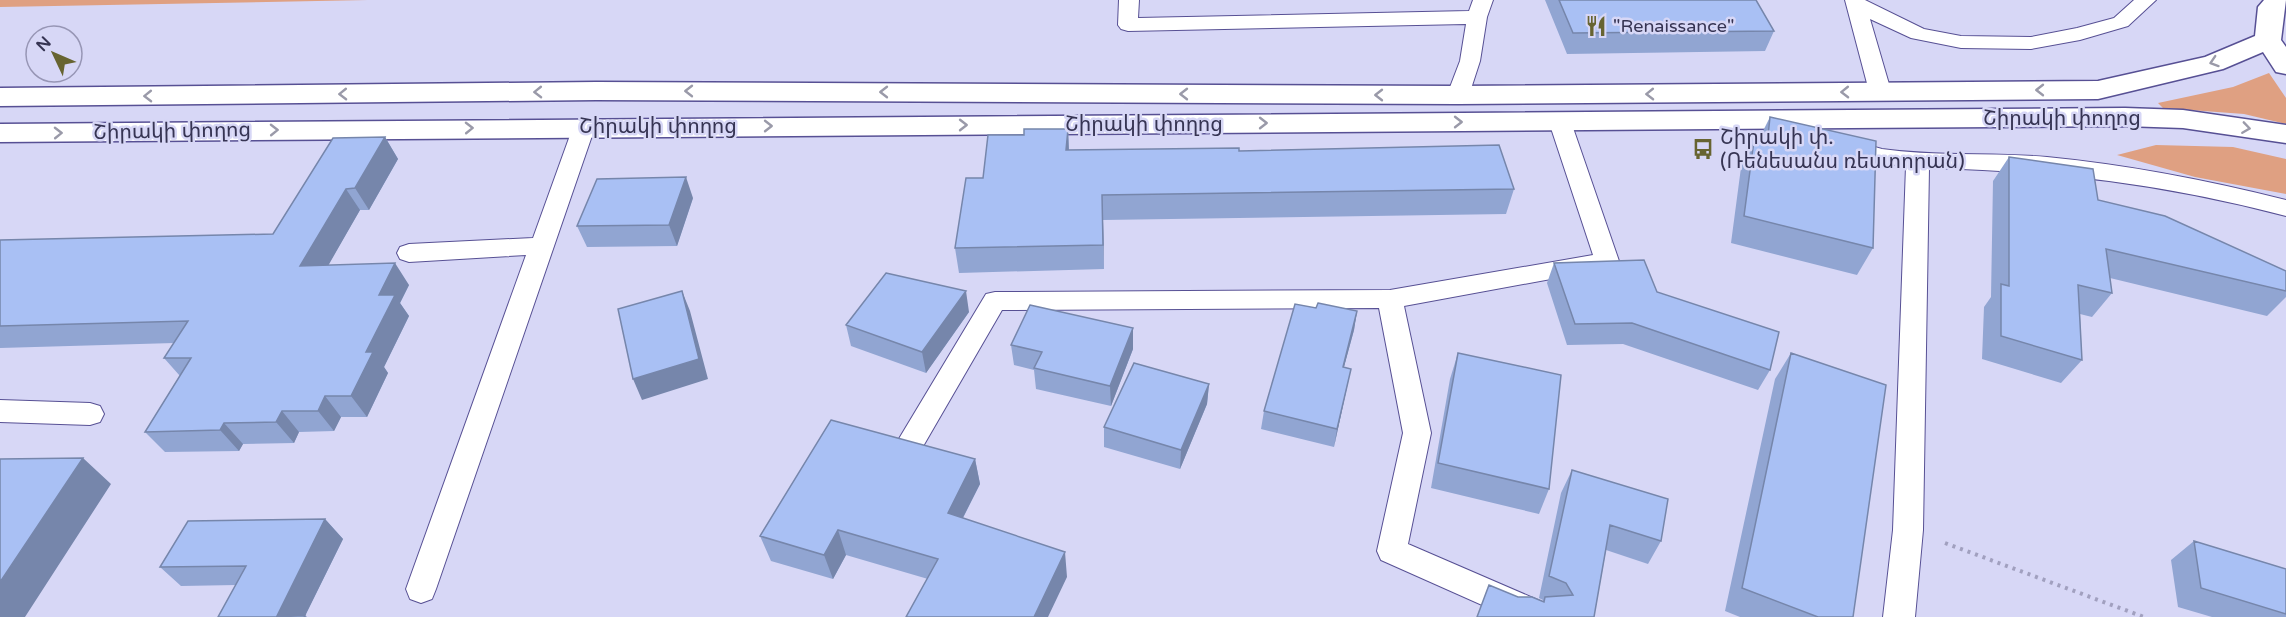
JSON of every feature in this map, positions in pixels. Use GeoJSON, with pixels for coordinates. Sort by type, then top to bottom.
{"type":"FeatureCollection","features":[{"type":"Feature","properties":{"kind":"highway"},"geometry":{"type":"LineString","coordinates":[[2279,0],[2271,7],[2268,40],[2286,66]]}},
{"type":"Feature","properties":{"kind":"highway","name":"Շիրակի փողոց"},"geometry":{"type":"LineString","coordinates":[[0,97],[596,91],[1458,95],[2098,90],[2213,63],[2268,40]]}},
{"type":"Feature","properties":{"kind":"highway","name":"Շիրակի փողոց"},"geometry":{"type":"LineString","coordinates":[[0,133],[584,127],[2183,119],[2286,134]]}},
{"type":"Feature","properties":{"kind":"lane"},"geometry":{"type":"LineString","coordinates":[[1128,0],[1128,25],[1199,21],[1415,20],[1480,9],[1470,61],[1458,95]]}},
{"type":"Feature","properties":{"kind":"lane"},"geometry":{"type":"LineString","coordinates":[[1322,0],[1344,21]]}},
{"type":"Feature","properties":{"kind":"lane"},"geometry":{"type":"LineString","coordinates":[[1415,20],[1422,0]]}},
{"type":"Feature","properties":{"kind":"lane"},"geometry":{"type":"LineString","coordinates":[[1855,2],[1918,34],[1961,42],[2031,43],[2080,34],[2121,22],[2146,0]]}},
{"type":"Feature","properties":{"kind":"lane"},"geometry":{"type":"LineString","coordinates":[[1855,2],[1880,91]]}},
{"type":"Feature","properties":{"kind":"lane"},"geometry":{"type":"LineString","coordinates":[[1806,120],[1835,142],[1880,156],[1918,160],[2009,162],[2144,177],[2215,189],[2286,208]]}},
{"type":"Feature","properties":{"kind":"lane"},"geometry":{"type":"LineString","coordinates":[[908,447],[996,301],[1390,299],[1607,261],[1560,122]]}},
{"type":"Feature","properties":{"kind":"lane"},"geometry":{"type":"LineString","coordinates":[[421,589],[584,127]]}},
{"type":"Feature","properties":{"kind":"lane"},"geometry":{"type":"LineString","coordinates":[[1899,617],[1908,530],[1918,160]]}},
{"type":"Feature","properties":{"kind":"lane"},"geometry":{"type":"LineString","coordinates":[[409,254],[542,246]]}},
{"type":"Feature","properties":{"kind":"lane"},"geometry":{"type":"LineString","coordinates":[[1390,299],[1418,434],[1392,551],[1543,617]]}},
{"type":"Feature","properties":{"kind":"lane"},"geometry":{"type":"LineString","coordinates":[[0,411],[90,414]]}},
{"type":"Feature","properties":{"kind":"path"},"geometry":{"type":"LineString","coordinates":[[1908,530],[2144,617]]}},
{"type":"Feature","properties":{"kind":"shaded area"},"geometry":{"type":"Polygon","coordinates":[[[0,0],[368,0],[0,7],[0,0]]]}},
{"type":"Feature","properties":{"kind":"shaded area"},"geometry":{"type":"Polygon","coordinates":[[[2269,73],[2286,98],[2286,124],[2244,114],[2163,108],[2158,103],[2233,87],[2269,73]]]}},
{"type":"Feature","properties":{"kind":"shaded area"},"geometry":{"type":"Polygon","coordinates":[[[2156,145],[2233,147],[2286,159],[2286,194],[2195,177],[2117,155],[2156,145]]]}},
{"type":"Feature","properties":{"kind":"building"},"geometry":{"type":"Polygon","coordinates":[[[1559,0],[1756,0],[1774,31],[1573,33],[1559,0]]]}},
{"type":"Feature","properties":{"kind":"building"},"geometry":{"type":"Polygon","coordinates":[[[1770,117],[1876,141],[1873,248],[1744,216],[1755,133],[1768,136],[1770,117]]]}},
{"type":"Feature","properties":{"kind":"building"},"geometry":{"type":"Polygon","coordinates":[[[1024,129],[1068,129],[1066,150],[1239,148],[1239,151],[1499,145],[1514,189],[1102,195],[1103,245],[955,248],[966,178],[983,178],[988,135],[1024,135],[1024,129]]]}},
{"type":"Feature","properties":{"kind":"building"},"geometry":{"type":"Polygon","coordinates":[[[385,137],[355,188],[346,189],[300,266],[395,263],[379,295],[395,295],[366,352],[373,352],[351,396],[325,396],[318,411],[282,411],[276,422],[224,423],[220,430],[145,432],[191,358],[164,358],[188,321],[0,326],[0,240],[273,234],[333,138],[385,137]]]}},
{"type":"Feature","properties":{"kind":"building"},"geometry":{"type":"Polygon","coordinates":[[[2009,157],[2093,169],[2098,200],[2165,216],[2286,271],[2286,291],[2106,249],[2112,293],[2078,285],[2082,360],[2001,336],[2001,284],[2009,286],[2009,157]]]}},
{"type":"Feature","properties":{"kind":"building"},"geometry":{"type":"Polygon","coordinates":[[[686,177],[669,225],[577,226],[597,179],[686,177]]]}},
{"type":"Feature","properties":{"kind":"building"},"geometry":{"type":"Polygon","coordinates":[[[1644,260],[1657,292],[1779,332],[1770,370],[1632,323],[1575,324],[1554,263],[1644,260]]]}},
{"type":"Feature","properties":{"kind":"building"},"geometry":{"type":"Polygon","coordinates":[[[886,273],[966,291],[922,352],[846,325],[886,273]]]}},
{"type":"Feature","properties":{"kind":"building"},"geometry":{"type":"Polygon","coordinates":[[[682,291],[699,359],[633,379],[618,309],[682,291]]]}},
{"type":"Feature","properties":{"kind":"building"},"geometry":{"type":"Polygon","coordinates":[[[1318,303],[1357,311],[1343,367],[1351,369],[1337,429],[1264,411],[1295,304],[1316,308],[1318,303]]]}},
{"type":"Feature","properties":{"kind":"building"},"geometry":{"type":"Polygon","coordinates":[[[1030,305],[1133,328],[1110,386],[1034,368],[1042,352],[1011,345],[1030,305]]]}},
{"type":"Feature","properties":{"kind":"building"},"geometry":{"type":"Polygon","coordinates":[[[1458,353],[1561,375],[1549,489],[1438,463],[1458,353]]]}},
{"type":"Feature","properties":{"kind":"building"},"geometry":{"type":"Polygon","coordinates":[[[1791,353],[1886,385],[1853,617],[1818,617],[1742,588],[1791,353]]]}},
{"type":"Feature","properties":{"kind":"building"},"geometry":{"type":"Polygon","coordinates":[[[1134,363],[1209,384],[1181,450],[1104,427],[1134,363]]]}},
{"type":"Feature","properties":{"kind":"building"},"geometry":{"type":"Polygon","coordinates":[[[831,420],[975,459],[948,513],[1065,552],[1034,617],[906,617],[938,559],[838,530],[824,555],[760,536],[831,420]]]}},
{"type":"Feature","properties":{"kind":"building"},"geometry":{"type":"Polygon","coordinates":[[[83,458],[0,582],[0,459],[83,458]]]}},
{"type":"Feature","properties":{"kind":"building"},"geometry":{"type":"Polygon","coordinates":[[[1572,470],[1668,499],[1661,541],[1610,525],[1594,617],[1477,617],[1489,585],[1518,597],[1532,597],[1544,602],[1545,597],[1573,595],[1566,583],[1549,576],[1572,470]]]}},
{"type":"Feature","properties":{"kind":"building"},"geometry":{"type":"Polygon","coordinates":[[[325,519],[277,616],[305,615],[304,617],[218,617],[246,566],[160,567],[188,521],[325,519]]]}},
{"type":"Feature","properties":{"kind":"building"},"geometry":{"type":"Polygon","coordinates":[[[2194,541],[2286,569],[2286,614],[2201,588],[2194,541]]]}},
{"type":"Feature","properties":{"kind":"place","name":"\"Renaissance\""},"geometry":{"type":"Point","coordinates":[1596,26]}},
{"type":"Feature","properties":{"kind":"place","name":"Շիրակի փ. (Ռենեսանս ռեստորան)"},"geometry":{"type":"Point","coordinates":[1703,149]}}]}
